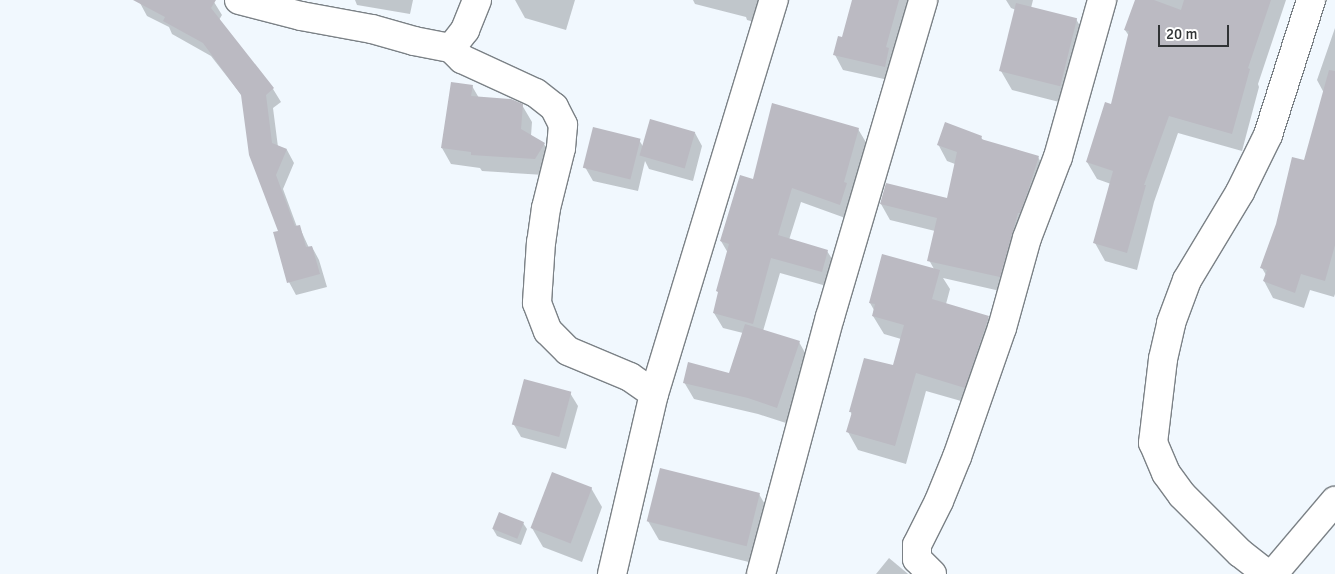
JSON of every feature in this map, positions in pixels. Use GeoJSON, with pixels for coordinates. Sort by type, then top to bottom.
{"type":"FeatureCollection","features":[{"type":"Feature","properties":{"kind":"street"},"geometry":{"type":"LineString","coordinates":[[238,0],[301,16],[372,29],[414,41],[451,48],[462,59],[536,93],[554,106],[563,126],[561,148],[546,208],[541,242],[537,303],[548,331],[568,351],[630,377],[654,394]]}},
{"type":"Feature","properties":{"kind":"street"},"geometry":{"type":"LineString","coordinates":[[451,48],[465,30],[477,0]]}},
{"type":"Feature","properties":{"kind":"street"},"geometry":{"type":"LineString","coordinates":[[612,574],[654,394],[774,0]]}},
{"type":"Feature","properties":{"kind":"street"},"geometry":{"type":"LineString","coordinates":[[761,574],[830,318],[923,0]]}},
{"type":"Feature","properties":{"kind":"street"},"geometry":{"type":"LineString","coordinates":[[932,574],[917,559],[917,545],[950,474],[1002,328],[1027,238],[1058,157],[1102,0]]}},
{"type":"Feature","properties":{"kind":"street"},"geometry":{"type":"LineString","coordinates":[[1267,574],[1240,553],[1182,496],[1166,473],[1153,443],[1163,359],[1171,323],[1187,280],[1240,192],[1268,135],[1311,0]]}},
{"type":"Feature","properties":{"kind":"street"},"geometry":{"type":"LineString","coordinates":[[1273,574],[1335,501]]}},
{"type":"Feature","properties":{"kind":"building"},"geometry":{"type":"Polygon","coordinates":[[[133,0],[216,0],[211,8],[274,88],[266,95],[272,143],[287,149],[276,175],[295,226],[300,225],[306,247],[312,246],[320,274],[287,283],[273,232],[278,231],[249,155],[241,95],[203,43],[163,21],[165,17],[133,0]]]}},
{"type":"Feature","properties":{"kind":"building"},"geometry":{"type":"Polygon","coordinates":[[[852,0],[899,0],[886,47],[889,48],[885,67],[833,55],[838,36],[842,37],[852,0]]]}},
{"type":"Feature","properties":{"kind":"building"},"geometry":{"type":"Polygon","coordinates":[[[1135,0],[1154,0],[1181,10],[1184,0],[1271,0],[1248,68],[1250,69],[1232,134],[1169,116],[1144,185],[1146,185],[1127,253],[1093,243],[1113,171],[1086,162],[1105,102],[1111,104],[1129,31],[1124,30],[1135,0]]]}},
{"type":"Feature","properties":{"kind":"building"},"geometry":{"type":"Polygon","coordinates":[[[1016,3],[1077,18],[1060,86],[999,71],[1016,3]]]}},
{"type":"Feature","properties":{"kind":"building"},"geometry":{"type":"Polygon","coordinates":[[[1329,70],[1335,71],[1335,245],[1325,281],[1301,274],[1295,293],[1263,281],[1267,270],[1260,268],[1276,224],[1292,157],[1304,160],[1329,70]]]}},
{"type":"Feature","properties":{"kind":"building"},"geometry":{"type":"Polygon","coordinates":[[[451,82],[473,85],[471,96],[511,99],[523,104],[521,129],[545,143],[535,159],[471,155],[471,152],[441,148],[451,82]]]}},
{"type":"Feature","properties":{"kind":"building"},"geometry":{"type":"Polygon","coordinates":[[[772,103],[859,128],[844,182],[847,183],[840,205],[792,188],[778,235],[828,250],[822,272],[771,258],[753,324],[713,313],[718,292],[716,291],[729,244],[720,241],[740,175],[753,179],[772,103]]]}},
{"type":"Feature","properties":{"kind":"building"},"geometry":{"type":"Polygon","coordinates":[[[650,119],[695,132],[685,168],[640,156],[650,119]]]}},
{"type":"Feature","properties":{"kind":"building"},"geometry":{"type":"Polygon","coordinates":[[[945,122],[982,136],[981,139],[1039,156],[1020,213],[1018,213],[1000,277],[927,261],[937,218],[880,204],[886,183],[947,198],[957,152],[937,145],[945,122]]]}},
{"type":"Feature","properties":{"kind":"building"},"geometry":{"type":"Polygon","coordinates":[[[593,127],[641,139],[630,180],[583,168],[593,127]]]}},
{"type":"Feature","properties":{"kind":"building"},"geometry":{"type":"Polygon","coordinates":[[[882,254],[940,270],[932,299],[989,316],[965,388],[916,373],[895,446],[846,432],[852,412],[849,412],[864,358],[893,365],[904,325],[872,316],[875,304],[869,303],[882,254]]]}},
{"type":"Feature","properties":{"kind":"building"},"geometry":{"type":"Polygon","coordinates":[[[745,324],[800,341],[777,408],[748,398],[683,383],[688,362],[729,373],[745,324]]]}},
{"type":"Feature","properties":{"kind":"building"},"geometry":{"type":"Polygon","coordinates":[[[524,379],[571,392],[559,437],[512,424],[524,379]]]}},
{"type":"Feature","properties":{"kind":"building"},"geometry":{"type":"Polygon","coordinates":[[[660,468],[760,493],[747,546],[647,521],[660,468]]]}},
{"type":"Feature","properties":{"kind":"building"},"geometry":{"type":"Polygon","coordinates":[[[552,472],[592,487],[571,543],[530,528],[552,472]]]}},
{"type":"Feature","properties":{"kind":"building"},"geometry":{"type":"Polygon","coordinates":[[[499,512],[524,522],[517,539],[492,529],[499,512]]]}}]}
